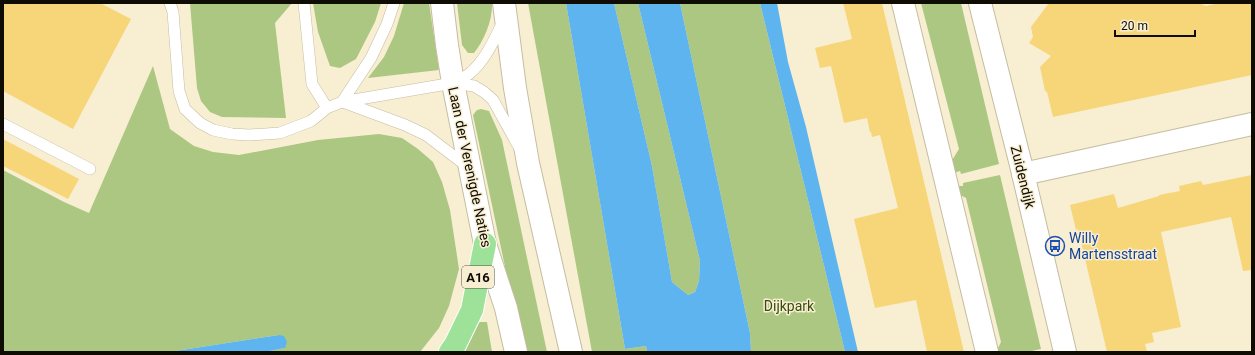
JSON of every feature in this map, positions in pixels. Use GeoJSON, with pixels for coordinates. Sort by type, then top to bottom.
{"type":"FeatureCollection","features":[{"type":"Feature","properties":{"kind":"highway","name":"A16"},"geometry":{"type":"LineString","coordinates":[[450,352],[461,334],[472,310],[485,244]]}},
{"type":"Feature","properties":{"kind":"street","name":"Laan der Verenigde Naties"},"geometry":{"type":"LineString","coordinates":[[442,3],[453,83],[485,244],[506,308],[516,352]]}},
{"type":"Feature","properties":{"kind":"street"},"geometry":{"type":"LineString","coordinates":[[903,3],[988,352]]}},
{"type":"Feature","properties":{"kind":"street","name":"Zuidendijk"},"geometry":{"type":"LineString","coordinates":[[980,3],[1023,174],[1065,352]]}},
{"type":"Feature","properties":{"kind":"street"},"geometry":{"type":"LineString","coordinates":[[505,10],[515,88],[528,163],[571,352]]}},
{"type":"Feature","properties":{"kind":"street"},"geometry":{"type":"LineString","coordinates":[[1023,174],[1252,124]]}},
{"type":"Feature","properties":{"kind":"lane"},"geometry":{"type":"LineString","coordinates":[[170,3],[173,12],[179,91],[185,109],[200,123],[213,130],[232,134],[249,135],[280,133],[311,121],[327,108],[342,102],[453,83],[474,86],[493,100],[528,163]]}},
{"type":"Feature","properties":{"kind":"lane"},"geometry":{"type":"LineString","coordinates":[[304,3],[312,84],[327,108]]}},
{"type":"Feature","properties":{"kind":"lane"},"geometry":{"type":"LineString","coordinates":[[342,102],[371,58],[387,24],[394,3]]}},
{"type":"Feature","properties":{"kind":"lane"},"geometry":{"type":"LineString","coordinates":[[453,83],[469,74],[481,61],[494,42],[505,10]]}},
{"type":"Feature","properties":{"kind":"lane"},"geometry":{"type":"LineString","coordinates":[[342,102],[405,124],[426,135],[470,168]]}},
{"type":"Feature","properties":{"kind":"lane"},"geometry":{"type":"LineString","coordinates":[[3,124],[90,169]]}},
{"type":"Feature","properties":{"kind":"green space"},"geometry":{"type":"Polygon","coordinates":[[[190,3],[292,3],[275,23],[286,118],[222,117],[210,112],[201,101],[197,88],[190,3]]]}},
{"type":"Feature","properties":{"kind":"green space"},"geometry":{"type":"Polygon","coordinates":[[[313,3],[381,3],[375,22],[356,59],[340,68],[330,66],[318,32],[313,3]]]}},
{"type":"Feature","properties":{"kind":"green space"},"geometry":{"type":"Polygon","coordinates":[[[404,3],[429,3],[439,70],[368,78],[384,57],[394,36],[404,3]]]}},
{"type":"Feature","properties":{"kind":"green space"},"geometry":{"type":"Polygon","coordinates":[[[457,3],[492,3],[491,16],[487,30],[474,53],[468,53],[462,45],[457,3]]]}},
{"type":"Feature","properties":{"kind":"green space"},"geometry":{"type":"Polygon","coordinates":[[[528,3],[566,3],[625,349],[646,346],[647,352],[592,352],[528,3]]]}},
{"type":"Feature","properties":{"kind":"green space"},"geometry":{"type":"Polygon","coordinates":[[[614,3],[638,3],[700,261],[699,281],[695,292],[688,295],[672,282],[652,166],[614,3]]]}},
{"type":"Feature","properties":{"kind":"green space","name":"Dijkpark"},"geometry":{"type":"Polygon","coordinates":[[[680,3],[760,3],[845,352],[751,352],[750,333],[680,3]]]}},
{"type":"Feature","properties":{"kind":"green space"},"geometry":{"type":"Polygon","coordinates":[[[921,3],[961,3],[999,164],[961,174],[960,171],[954,173],[951,162],[959,149],[921,3]]]}},
{"type":"Feature","properties":{"kind":"green space"},"geometry":{"type":"Polygon","coordinates":[[[153,66],[170,129],[194,146],[213,152],[239,155],[318,140],[379,134],[402,138],[433,162],[442,182],[450,210],[459,269],[449,306],[439,328],[420,352],[265,352],[285,348],[279,335],[169,352],[3,352],[3,170],[64,202],[89,213],[153,66]]]}},
{"type":"Feature","properties":{"kind":"green space"},"geometry":{"type":"Polygon","coordinates":[[[481,109],[489,111],[502,140],[547,352],[523,352],[473,115],[477,110],[481,109]]]}},
{"type":"Feature","properties":{"kind":"green space"},"geometry":{"type":"Polygon","coordinates":[[[1000,175],[1041,349],[1027,352],[996,352],[1001,342],[966,198],[958,194],[957,186],[963,186],[963,183],[1000,175]]]}},
{"type":"Feature","properties":{"kind":"green space"},"geometry":{"type":"Polygon","coordinates":[[[478,322],[487,322],[492,352],[458,352],[478,322]]]}},
{"type":"Feature","properties":{"kind":"water"},"geometry":{"type":"Polygon","coordinates":[[[566,3],[614,3],[652,166],[672,282],[688,295],[695,292],[699,281],[700,261],[638,3],[680,3],[750,333],[751,352],[647,352],[646,346],[625,349],[566,3]]]}},
{"type":"Feature","properties":{"kind":"water"},"geometry":{"type":"Polygon","coordinates":[[[760,3],[777,3],[788,62],[806,127],[858,352],[845,352],[760,3]]]}},
{"type":"Feature","properties":{"kind":"water"},"geometry":{"type":"Polygon","coordinates":[[[279,335],[284,336],[287,342],[285,348],[265,352],[169,352],[279,335]]]}},
{"type":"Feature","properties":{"kind":"building"},"geometry":{"type":"Polygon","coordinates":[[[3,3],[100,3],[131,19],[73,129],[3,91],[3,3]]]}},
{"type":"Feature","properties":{"kind":"building"},"geometry":{"type":"Polygon","coordinates":[[[843,3],[882,3],[964,352],[927,352],[916,300],[875,308],[854,219],[898,208],[880,135],[872,137],[867,118],[844,123],[831,66],[820,68],[815,48],[852,39],[843,3]]]}},
{"type":"Feature","properties":{"kind":"building"},"geometry":{"type":"Polygon","coordinates":[[[1049,3],[1199,3],[1206,6],[1219,3],[1252,3],[1252,75],[1053,117],[1047,92],[1045,91],[1040,67],[1051,56],[1029,43],[1033,37],[1031,27],[1049,3]]]}},
{"type":"Feature","properties":{"kind":"building"},"geometry":{"type":"Polygon","coordinates":[[[3,139],[79,179],[68,199],[3,166],[3,139]]]}},
{"type":"Feature","properties":{"kind":"building"},"geometry":{"type":"Polygon","coordinates":[[[1252,175],[1252,270],[1243,271],[1231,217],[1161,232],[1181,327],[1152,333],[1154,342],[1145,344],[1147,352],[1107,352],[1078,229],[1076,230],[1070,205],[1114,194],[1118,208],[1159,195],[1180,191],[1179,186],[1201,181],[1203,185],[1252,175]]]}},
{"type":"Feature","properties":{"kind":"place","name":"Willy Martensstraat"},"geometry":{"type":"Point","coordinates":[1055,246]}}]}
